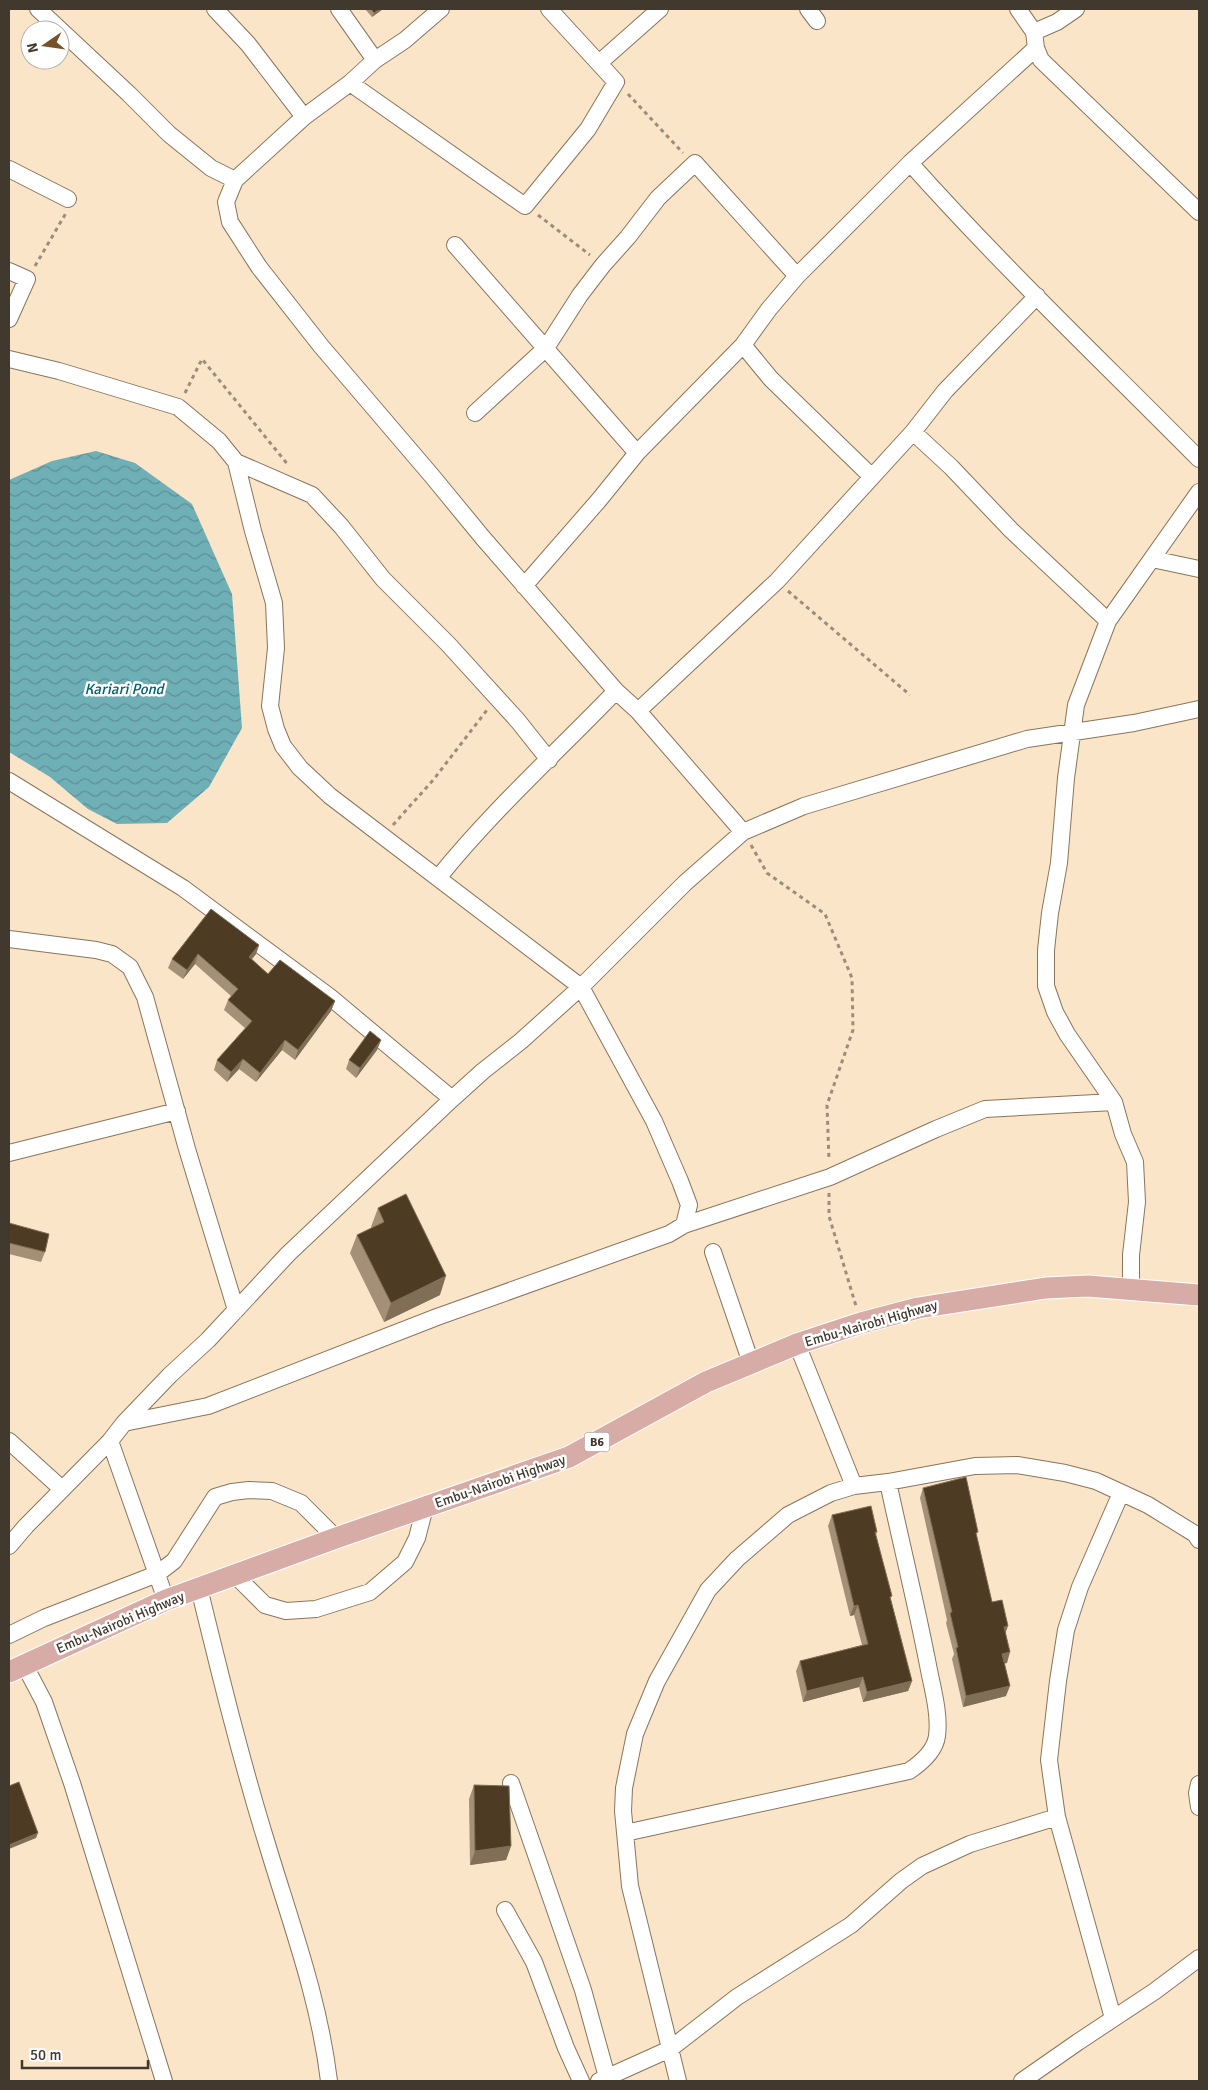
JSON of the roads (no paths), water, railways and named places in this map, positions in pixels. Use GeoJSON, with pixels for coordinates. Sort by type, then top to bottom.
{"type":"FeatureCollection","features":[{"type":"Feature","properties":{"kind":"main road","name":"Embu-Nairobi Highway"},"geometry":{"type":"LineString","coordinates":[[16,1668],[166,1600],[336,1538],[569,1457],[706,1382],[797,1344],[861,1323],[918,1308],[1005,1293],[1088,1286],[1199,1295]]}},
{"type":"Feature","properties":{"kind":"street"},"geometry":{"type":"LineString","coordinates":[[38,9],[169,134],[211,168],[235,180]]}},
{"type":"Feature","properties":{"kind":"street"},"geometry":{"type":"LineString","coordinates":[[215,9],[248,44],[304,118]]}},
{"type":"Feature","properties":{"kind":"street"},"geometry":{"type":"LineString","coordinates":[[339,9],[375,60]]}},
{"type":"Feature","properties":{"kind":"street"},"geometry":{"type":"LineString","coordinates":[[441,9],[405,40],[375,60],[350,83],[304,118],[235,180],[226,202],[230,222],[259,267],[321,346],[524,586],[616,691],[638,711],[743,832]]}},
{"type":"Feature","properties":{"kind":"street"},"geometry":{"type":"LineString","coordinates":[[350,83],[525,206],[588,129],[616,82],[549,9]]}},
{"type":"Feature","properties":{"kind":"street"},"geometry":{"type":"LineString","coordinates":[[599,63],[660,9]]}},
{"type":"Feature","properties":{"kind":"street"},"geometry":{"type":"LineString","coordinates":[[1018,9],[1035,40],[1041,60],[1199,212]]}},
{"type":"Feature","properties":{"kind":"street"},"geometry":{"type":"LineString","coordinates":[[524,586],[599,500],[637,452],[743,345],[769,308],[797,276],[1035,40],[1076,9]]}},
{"type":"Feature","properties":{"kind":"street"},"geometry":{"type":"LineString","coordinates":[[475,412],[546,348],[580,295],[603,264],[628,237],[658,198],[695,163],[797,276]]}},
{"type":"Feature","properties":{"kind":"street"},"geometry":{"type":"LineString","coordinates":[[910,163],[1037,296],[1199,458]]}},
{"type":"Feature","properties":{"kind":"street"},"geometry":{"type":"LineString","coordinates":[[9,169],[68,199]]}},
{"type":"Feature","properties":{"kind":"street"},"geometry":{"type":"LineString","coordinates":[[455,245],[637,452]]}},
{"type":"Feature","properties":{"kind":"street"},"geometry":{"type":"LineString","coordinates":[[9,271],[27,279],[9,319]]}},
{"type":"Feature","properties":{"kind":"street"},"geometry":{"type":"LineString","coordinates":[[638,711],[777,580],[912,432],[945,391],[1037,296]]}},
{"type":"Feature","properties":{"kind":"street"},"geometry":{"type":"LineString","coordinates":[[743,345],[771,379],[871,476]]}},
{"type":"Feature","properties":{"kind":"street"},"geometry":{"type":"LineString","coordinates":[[9,359],[77,376],[178,407],[219,441],[236,462],[274,604],[276,648],[270,706],[276,729],[284,746],[300,768],[330,796],[581,987],[654,1121],[680,1181],[689,1205],[684,1225]]}},
{"type":"Feature","properties":{"kind":"street"},"geometry":{"type":"LineString","coordinates":[[912,432],[951,467],[1011,530],[1108,621]]}},
{"type":"Feature","properties":{"kind":"street"},"geometry":{"type":"LineString","coordinates":[[236,462],[312,495],[341,526],[383,579],[448,644],[549,760]]}},
{"type":"Feature","properties":{"kind":"street"},"geometry":{"type":"LineString","coordinates":[[1131,1288],[1131,1255],[1137,1202],[1135,1162],[1123,1134],[1114,1102],[1067,1034],[1055,1012],[1046,986],[1047,941],[1059,863],[1066,778],[1076,704],[1108,621],[1199,492]]}},
{"type":"Feature","properties":{"kind":"street"},"geometry":{"type":"LineString","coordinates":[[1152,559],[1199,570]]}},
{"type":"Feature","properties":{"kind":"street"},"geometry":{"type":"LineString","coordinates":[[438,878],[464,846],[616,691]]}},
{"type":"Feature","properties":{"kind":"street"},"geometry":{"type":"LineString","coordinates":[[9,1546],[110,1441],[124,1423],[236,1310],[288,1254],[452,1099],[581,987],[685,883],[743,832],[804,806],[885,783],[965,756],[1027,739],[1134,723],[1199,709]]}},
{"type":"Feature","properties":{"kind":"street"},"geometry":{"type":"LineString","coordinates":[[9,780],[183,888],[330,997],[452,1099]]}},
{"type":"Feature","properties":{"kind":"street"},"geometry":{"type":"LineString","coordinates":[[9,939],[96,950],[112,954],[130,967],[146,997],[177,1111],[236,1310]]}},
{"type":"Feature","properties":{"kind":"street"},"geometry":{"type":"LineString","coordinates":[[124,1423],[208,1406],[437,1318],[669,1234],[684,1225],[830,1176],[936,1129],[985,1110],[1114,1102]]}},
{"type":"Feature","properties":{"kind":"street"},"geometry":{"type":"LineString","coordinates":[[9,1154],[177,1111]]}},
{"type":"Feature","properties":{"kind":"street"},"geometry":{"type":"LineString","coordinates":[[712,1252],[751,1363]]}},
{"type":"Feature","properties":{"kind":"street"},"geometry":{"type":"LineString","coordinates":[[797,1344],[854,1486]]}},
{"type":"Feature","properties":{"kind":"street"},"geometry":{"type":"LineString","coordinates":[[9,1441],[62,1489]]}},
{"type":"Feature","properties":{"kind":"street"},"geometry":{"type":"LineString","coordinates":[[110,1441],[166,1600]]}},
{"type":"Feature","properties":{"kind":"street"},"geometry":{"type":"LineString","coordinates":[[678,2081],[630,1886],[623,1811],[624,1788],[635,1734],[657,1681],[708,1590],[737,1559],[788,1515],[831,1493],[854,1486],[888,1482],[975,1466],[1017,1465],[1065,1473],[1096,1481],[1148,1505],[1195,1534],[1199,1540]]}},
{"type":"Feature","properties":{"kind":"street"},"geometry":{"type":"LineString","coordinates":[[625,1832],[909,1771],[920,1764],[930,1752],[937,1737],[936,1705],[922,1632],[888,1482]]}},
{"type":"Feature","properties":{"kind":"street"},"geometry":{"type":"LineString","coordinates":[[9,1635],[44,1618],[157,1574],[174,1561],[216,1497],[232,1492],[249,1490],[272,1491],[302,1504],[336,1538]]}},
{"type":"Feature","properties":{"kind":"street"},"geometry":{"type":"LineString","coordinates":[[1113,2018],[1057,1817],[1049,1760],[1066,1630],[1080,1587],[1122,1493]]}},
{"type":"Feature","properties":{"kind":"street"},"geometry":{"type":"LineString","coordinates":[[235,1575],[265,1605],[286,1611],[316,1609],[370,1592],[406,1562],[417,1538],[425,1507]]}},
{"type":"Feature","properties":{"kind":"street"},"geometry":{"type":"LineString","coordinates":[[199,1588],[248,1776],[267,1843],[300,1945],[324,2039],[329,2081]]}},
{"type":"Feature","properties":{"kind":"street"},"geometry":{"type":"LineString","coordinates":[[16,1668],[44,1702],[72,1783],[164,2081]]}},
{"type":"Feature","properties":{"kind":"street"},"geometry":{"type":"LineString","coordinates":[[511,1784],[583,1990],[603,2079],[670,2049],[737,1997],[850,1925],[901,1881],[922,1866],[970,1844],[1057,1817]]}},
{"type":"Feature","properties":{"kind":"street"},"geometry":{"type":"LineString","coordinates":[[1199,1784],[1197,1793],[1199,1807]]}},
{"type":"Feature","properties":{"kind":"street"},"geometry":{"type":"LineString","coordinates":[[505,1910],[534,1962],[566,2048],[581,2081]]}},
{"type":"Feature","properties":{"kind":"street"},"geometry":{"type":"LineString","coordinates":[[1022,2081],[1155,1991],[1199,1958]]}},
{"type":"Feature","properties":{"kind":"water","name":"Kariari Pond"},"geometry":{"type":"Polygon","coordinates":[[[96,451],[135,463],[192,504],[232,594],[242,728],[209,787],[167,823],[117,824],[88,809],[50,777],[9,752],[9,480],[52,461],[96,451]]]}}]}
